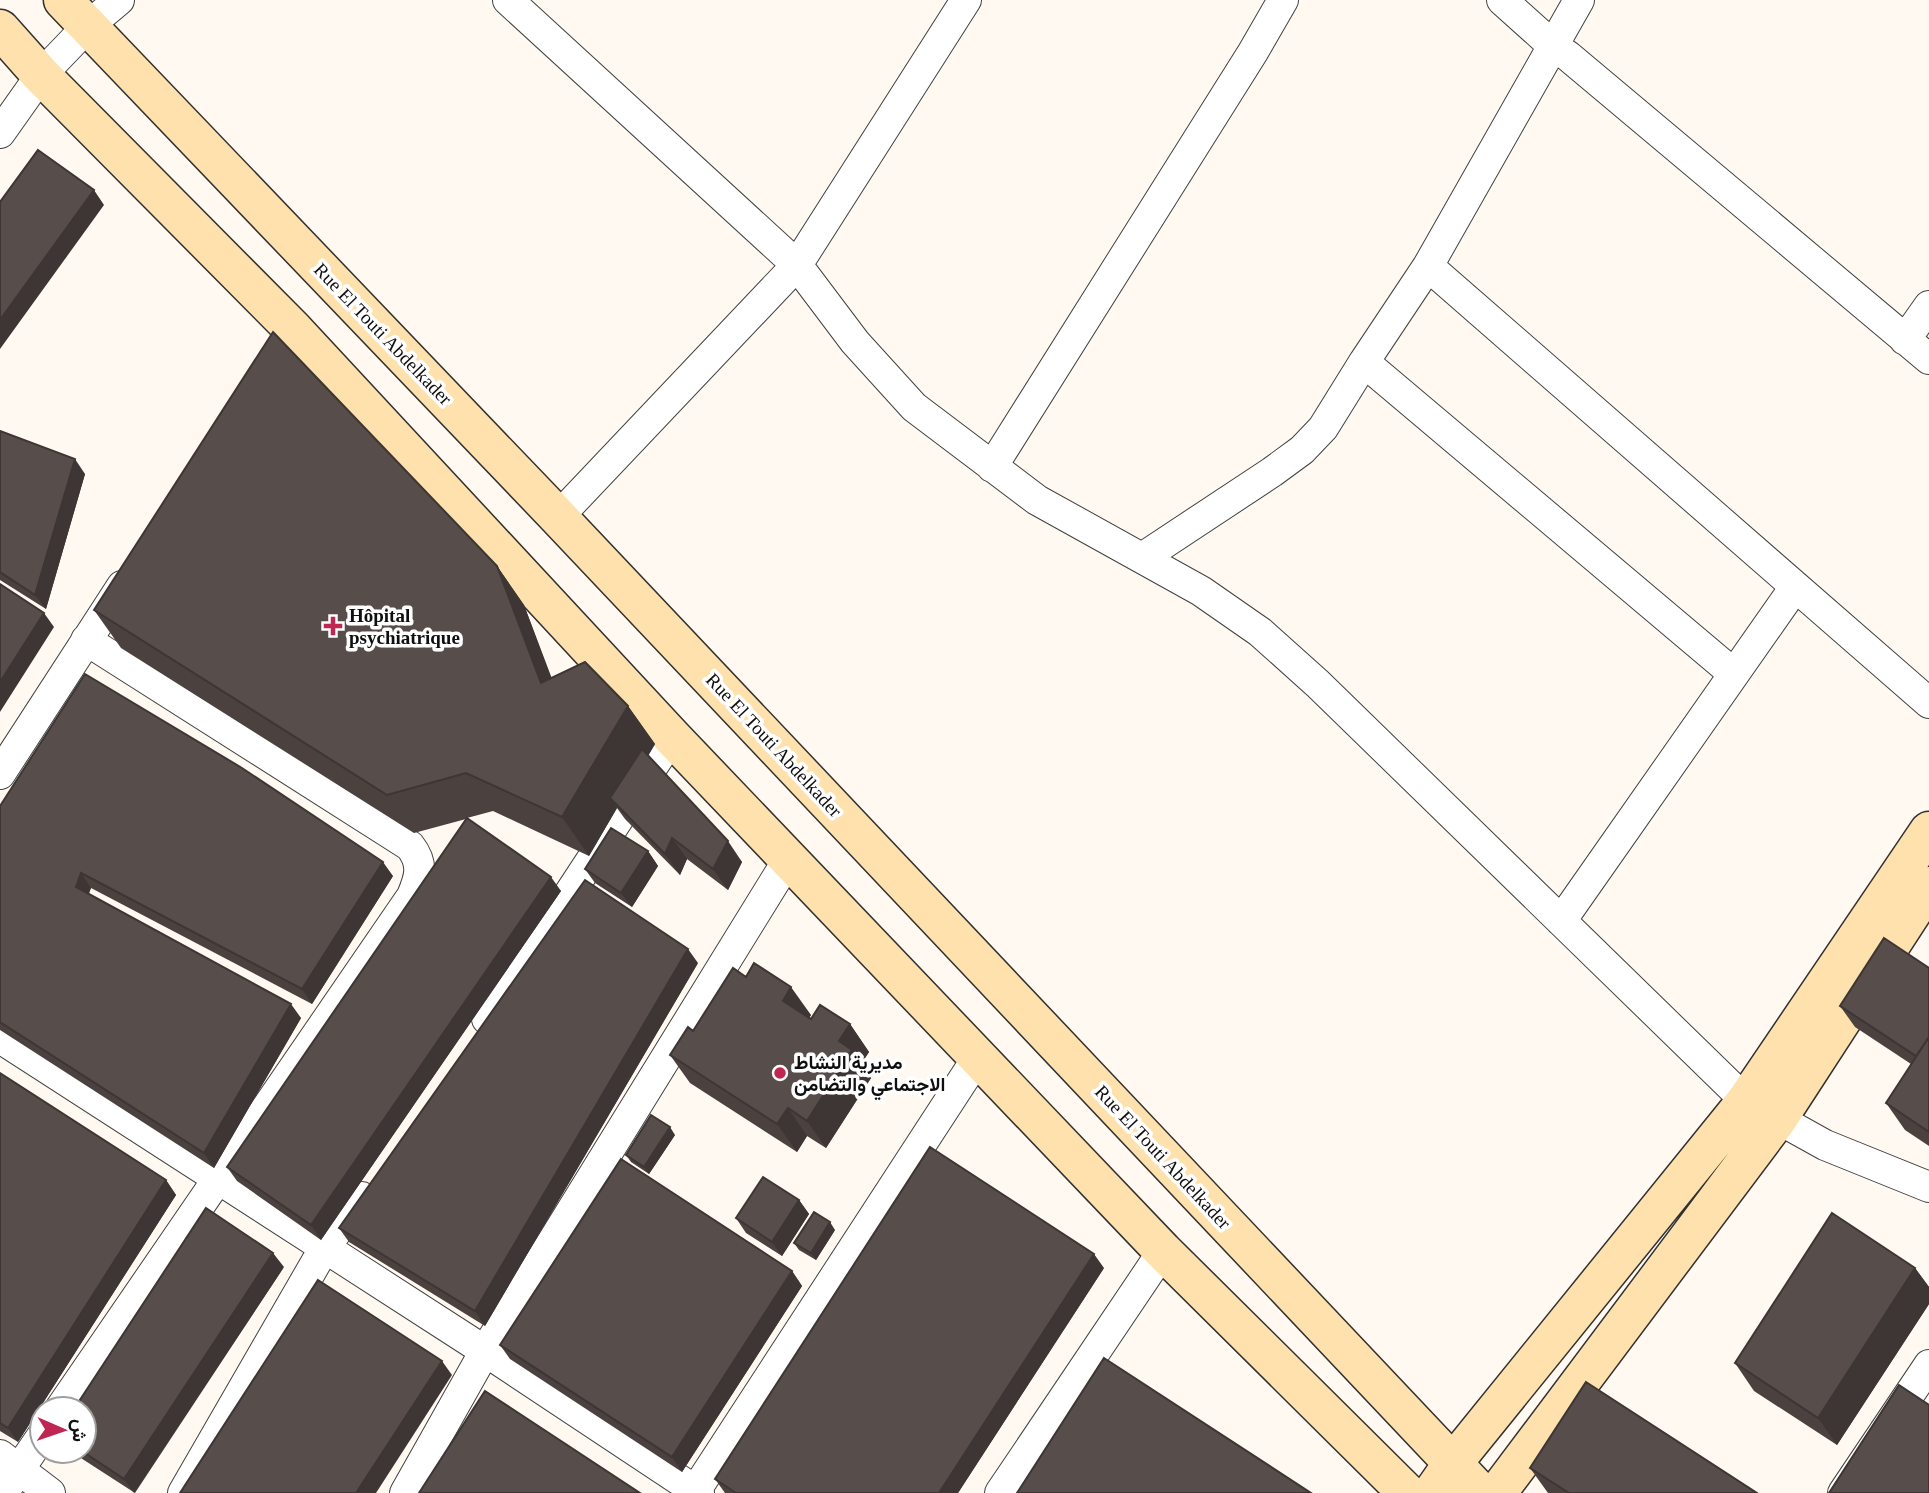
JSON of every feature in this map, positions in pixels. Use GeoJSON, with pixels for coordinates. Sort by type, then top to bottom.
{"type":"FeatureCollection","features":[{"type":"Feature","properties":{"kind":"street"},"geometry":{"type":"LineString","coordinates":[[0,133],[41,75],[76,13],[119,0]]}},
{"type":"Feature","properties":{"kind":"street"},"geometry":{"type":"LineString","coordinates":[[508,0],[797,265],[856,342],[914,407],[1037,500],[1201,591],[1259,632],[1318,684],[1561,921],[1761,1110],[1825,1145],[1929,1187]]}},
{"type":"Feature","properties":{"kind":"street"},"geometry":{"type":"LineString","coordinates":[[558,517],[797,265],[966,0]]}},
{"type":"Feature","properties":{"kind":"street"},"geometry":{"type":"LineString","coordinates":[[992,467],[1283,0]]}},
{"type":"Feature","properties":{"kind":"street"},"geometry":{"type":"LineString","coordinates":[[1502,0],[1552,45],[1929,359]]}},
{"type":"Feature","properties":{"kind":"street"},"geometry":{"type":"LineString","coordinates":[[1142,558],[1302,450],[1323,428],[1429,266],[1579,0]]}},
{"type":"Feature","properties":{"kind":"street","name":"Rue El Touti Abdelkader"},"geometry":{"type":"LineString","coordinates":[[76,13],[558,517],[1442,1478],[1482,1493]]}},
{"type":"Feature","properties":{"kind":"street"},"geometry":{"type":"LineString","coordinates":[[0,29],[285,340],[672,737],[1163,1251],[1407,1493]]}},
{"type":"Feature","properties":{"kind":"street"},"geometry":{"type":"LineString","coordinates":[[1429,266],[1929,703]]}},
{"type":"Feature","properties":{"kind":"street"},"geometry":{"type":"LineString","coordinates":[[1905,340],[1929,306]]}},
{"type":"Feature","properties":{"kind":"street"},"geometry":{"type":"LineString","coordinates":[[1364,362],[1734,674]]}},
{"type":"Feature","properties":{"kind":"street"},"geometry":{"type":"LineString","coordinates":[[0,774],[140,559]]}},
{"type":"Feature","properties":{"kind":"street"},"geometry":{"type":"LineString","coordinates":[[1561,921],[1795,587]]}},
{"type":"Feature","properties":{"kind":"street"},"geometry":{"type":"LineString","coordinates":[[70,1395],[412,896],[419,880],[421,864],[410,846],[86,640]]}},
{"type":"Feature","properties":{"kind":"street"},"geometry":{"type":"LineString","coordinates":[[470,1045],[537,947],[672,737]]}},
{"type":"Feature","properties":{"kind":"street"},"geometry":{"type":"LineString","coordinates":[[1442,1478],[1761,1110],[1929,831]]}},
{"type":"Feature","properties":{"kind":"street"},"geometry":{"type":"LineString","coordinates":[[405,1493],[485,1351],[788,859]]}},
{"type":"Feature","properties":{"kind":"street"},"geometry":{"type":"LineString","coordinates":[[1497,1493],[1761,1110],[1929,886]]}},
{"type":"Feature","properties":{"kind":"street"},"geometry":{"type":"LineString","coordinates":[[0,1038],[485,1351],[696,1492],[978,1057]]}},
{"type":"Feature","properties":{"kind":"street"},"geometry":{"type":"LineString","coordinates":[[183,1493],[325,1247],[378,1174]]}},
{"type":"Feature","properties":{"kind":"street"},"geometry":{"type":"LineString","coordinates":[[1000,1493],[1163,1251]]}},
{"type":"Feature","properties":{"kind":"street"},"geometry":{"type":"LineString","coordinates":[[1843,1493],[1929,1365]]}},
{"type":"Feature","properties":{"kind":"street"},"geometry":{"type":"LineString","coordinates":[[3,1493],[10,1462],[28,1447]]}},
{"type":"Feature","properties":{"kind":"street"},"geometry":{"type":"LineString","coordinates":[[10,1462],[50,1493]]}},
{"type":"Feature","properties":{"kind":"building"},"geometry":{"type":"Polygon","coordinates":[[[38,150],[94,190],[0,320],[0,202],[38,150]]]}},
{"type":"Feature","properties":{"kind":"building","name":"Hôpital psychiatrique"},"geometry":{"type":"Polygon","coordinates":[[[273,332],[497,566],[541,683],[585,662],[628,706],[562,817],[466,773],[387,795],[94,610],[273,332]]]}},
{"type":"Feature","properties":{"kind":"building"},"geometry":{"type":"Polygon","coordinates":[[[0,431],[75,459],[35,595],[0,572],[0,431]]]}},
{"type":"Feature","properties":{"kind":"building"},"geometry":{"type":"Polygon","coordinates":[[[0,584],[44,613],[0,682],[0,584]]]}},
{"type":"Feature","properties":{"kind":"building"},"geometry":{"type":"Polygon","coordinates":[[[85,674],[242,768],[383,862],[302,989],[81,873],[76,887],[291,1004],[204,1153],[0,1022],[0,806],[85,674]]]}},
{"type":"Feature","properties":{"kind":"building"},"geometry":{"type":"Polygon","coordinates":[[[642,749],[728,841],[713,869],[672,838],[665,854],[610,798],[642,749]]]}},
{"type":"Feature","properties":{"kind":"building"},"geometry":{"type":"Polygon","coordinates":[[[467,818],[551,877],[311,1225],[227,1167],[467,818]]]}},
{"type":"Feature","properties":{"kind":"building"},"geometry":{"type":"Polygon","coordinates":[[[611,828],[648,851],[621,893],[585,869],[611,828]]]}},
{"type":"Feature","properties":{"kind":"building"},"geometry":{"type":"Polygon","coordinates":[[[585,880],[688,949],[475,1311],[339,1228],[585,880]]]}},
{"type":"Feature","properties":{"kind":"building"},"geometry":{"type":"Polygon","coordinates":[[[1884,938],[1929,968],[1929,1037],[1916,1056],[1840,1006],[1884,938]]]}},
{"type":"Feature","properties":{"kind":"building","name":"مديرية النشاط الاجتماعي والتضامن"},"geometry":{"type":"Polygon","coordinates":[[[754,963],[791,987],[783,1001],[811,1019],[820,1005],[850,1024],[839,1041],[852,1050],[807,1121],[788,1108],[777,1124],[670,1055],[688,1027],[693,1031],[733,968],[746,977],[754,963]]]}},
{"type":"Feature","properties":{"kind":"building"},"geometry":{"type":"Polygon","coordinates":[[[1929,1037],[1929,1132],[1886,1103],[1929,1037]]]}},
{"type":"Feature","properties":{"kind":"building"},"geometry":{"type":"Polygon","coordinates":[[[0,1073],[166,1180],[8,1428],[0,1423],[0,1073]]]}},
{"type":"Feature","properties":{"kind":"building"},"geometry":{"type":"Polygon","coordinates":[[[651,1115],[670,1127],[644,1167],[626,1155],[651,1115]]]}},
{"type":"Feature","properties":{"kind":"building"},"geometry":{"type":"Polygon","coordinates":[[[930,1147],[1094,1254],[939,1493],[736,1493],[715,1479],[930,1147]]]}},
{"type":"Feature","properties":{"kind":"building"},"geometry":{"type":"Polygon","coordinates":[[[621,1159],[792,1271],[672,1457],[500,1345],[621,1159]]]}},
{"type":"Feature","properties":{"kind":"building"},"geometry":{"type":"Polygon","coordinates":[[[763,1177],[799,1200],[772,1242],[736,1218],[763,1177]]]}},
{"type":"Feature","properties":{"kind":"building"},"geometry":{"type":"Polygon","coordinates":[[[206,1208],[273,1253],[124,1479],[98,1462],[98,1395],[83,1395],[206,1208]]]}},
{"type":"Feature","properties":{"kind":"building"},"geometry":{"type":"Polygon","coordinates":[[[814,1212],[830,1222],[811,1253],[794,1243],[814,1212]]]}},
{"type":"Feature","properties":{"kind":"building"},"geometry":{"type":"Polygon","coordinates":[[[1832,1213],[1915,1268],[1818,1418],[1735,1363],[1832,1213]]]}},
{"type":"Feature","properties":{"kind":"building"},"geometry":{"type":"Polygon","coordinates":[[[318,1280],[442,1361],[356,1493],[180,1493],[318,1280]]]}},
{"type":"Feature","properties":{"kind":"building"},"geometry":{"type":"Polygon","coordinates":[[[1104,1358],[1311,1493],[1017,1493],[1104,1358]]]}},
{"type":"Feature","properties":{"kind":"building"},"geometry":{"type":"Polygon","coordinates":[[[1586,1382],[1757,1493],[1569,1493],[1530,1468],[1586,1382]]]}},
{"type":"Feature","properties":{"kind":"building"},"geometry":{"type":"Polygon","coordinates":[[[1899,1385],[1929,1405],[1929,1493],[1829,1493],[1899,1385]]]}},
{"type":"Feature","properties":{"kind":"building"},"geometry":{"type":"Polygon","coordinates":[[[485,1391],[640,1493],[419,1493],[485,1391]]]}},
{"type":"Feature","properties":{"kind":"place","name":"Hôpital psychiatrique"},"geometry":{"type":"Point","coordinates":[333,626]}},
{"type":"Feature","properties":{"kind":"place","name":"مديرية النشاط الاجتماعي والتضامن"},"geometry":{"type":"Point","coordinates":[780,1073]}}]}
